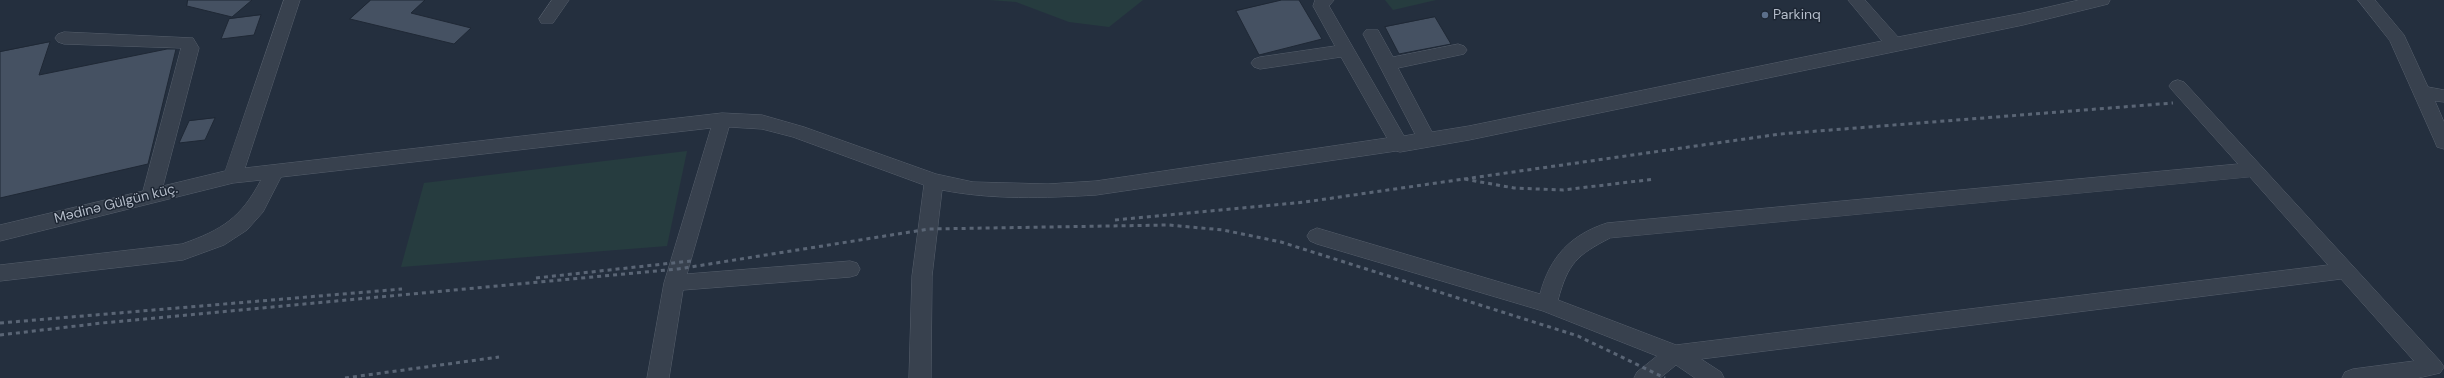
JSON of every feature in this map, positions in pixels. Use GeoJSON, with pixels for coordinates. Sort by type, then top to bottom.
{"type":"FeatureCollection","features":[{"type":"Feature","properties":{"kind":"street"},"geometry":{"type":"LineString","coordinates":[[233,176],[292,0]]}},
{"type":"Feature","properties":{"kind":"street"},"geometry":{"type":"LineString","coordinates":[[547,19],[561,0]]}},
{"type":"Feature","properties":{"kind":"street"},"geometry":{"type":"LineString","coordinates":[[1326,0],[1322,2],[1321,6],[1400,144]]}},
{"type":"Feature","properties":{"kind":"street"},"geometry":{"type":"LineString","coordinates":[[1856,0],[1894,44]]}},
{"type":"Feature","properties":{"kind":"street","name":"Mədinə Gülgün küç."},"geometry":{"type":"LineString","coordinates":[[0,233],[233,176],[722,120],[762,122],[798,132],[934,181],[973,189],[1048,192],[1096,188],[1427,140],[1543,119],[1894,44],[2023,19],[2102,0]]}},
{"type":"Feature","properties":{"kind":"street"},"geometry":{"type":"LineString","coordinates":[[2366,0],[2398,39],[2444,142]]}},
{"type":"Feature","properties":{"kind":"street"},"geometry":{"type":"LineString","coordinates":[[1372,34],[1427,140]]}},
{"type":"Feature","properties":{"kind":"street"},"geometry":{"type":"LineString","coordinates":[[64,38],[188,42],[190,48],[151,195]]}},
{"type":"Feature","properties":{"kind":"street"},"geometry":{"type":"LineString","coordinates":[[1260,63],[1346,50]]}},
{"type":"Feature","properties":{"kind":"street"},"geometry":{"type":"LineString","coordinates":[[1388,64],[1458,50]]}},
{"type":"Feature","properties":{"kind":"street"},"geometry":{"type":"LineString","coordinates":[[2178,86],[2344,272],[2433,367],[2353,378]]}},
{"type":"Feature","properties":{"kind":"street"},"geometry":{"type":"LineString","coordinates":[[2421,92],[2444,96]]}},
{"type":"Feature","properties":{"kind":"street"},"geometry":{"type":"LineString","coordinates":[[658,378],[674,284],[722,120]]}},
{"type":"Feature","properties":{"kind":"street"},"geometry":{"type":"LineString","coordinates":[[0,273],[183,252],[217,240],[240,226],[256,207],[276,170]]}},
{"type":"Feature","properties":{"kind":"street"},"geometry":{"type":"LineString","coordinates":[[1546,304],[1555,275],[1576,247],[1607,231],[2253,170]]}},
{"type":"Feature","properties":{"kind":"street"},"geometry":{"type":"LineString","coordinates":[[920,378],[922,276],[929,229],[929,210],[934,181]]}},
{"type":"Feature","properties":{"kind":"street"},"geometry":{"type":"LineString","coordinates":[[1317,236],[1546,304],[1675,354],[1713,378]]}},
{"type":"Feature","properties":{"kind":"street"},"geometry":{"type":"LineString","coordinates":[[674,284],[850,269]]}},
{"type":"Feature","properties":{"kind":"street"},"geometry":{"type":"LineString","coordinates":[[1645,378],[1675,354],[2344,272]]}},
{"type":"Feature","properties":{"kind":"green space"},"geometry":{"type":"Polygon","coordinates":[[[990,0],[1143,0],[1109,27],[1069,22],[1016,2],[990,0]]]}},
{"type":"Feature","properties":{"kind":"green space"},"geometry":{"type":"Polygon","coordinates":[[[1385,0],[1436,0],[1393,10],[1385,0]]]}},
{"type":"Feature","properties":{"kind":"green space"},"geometry":{"type":"Polygon","coordinates":[[[687,151],[667,246],[401,267],[424,183],[687,151]]]}},
{"type":"Feature","properties":{"kind":"building"},"geometry":{"type":"Polygon","coordinates":[[[188,0],[252,0],[232,17],[187,6],[188,0]]]}},
{"type":"Feature","properties":{"kind":"building"},"geometry":{"type":"Polygon","coordinates":[[[371,0],[425,0],[411,13],[471,28],[454,44],[350,19],[371,0]]]}},
{"type":"Feature","properties":{"kind":"building"},"geometry":{"type":"Polygon","coordinates":[[[1282,0],[1299,0],[1322,39],[1259,55],[1236,11],[1282,0]]]}},
{"type":"Feature","properties":{"kind":"building"},"geometry":{"type":"Polygon","coordinates":[[[261,15],[254,35],[221,39],[229,19],[261,15]]]}},
{"type":"Feature","properties":{"kind":"building"},"geometry":{"type":"Polygon","coordinates":[[[1435,17],[1451,44],[1399,54],[1385,27],[1435,17]]]}},
{"type":"Feature","properties":{"kind":"building"},"geometry":{"type":"Polygon","coordinates":[[[50,42],[39,75],[167,49],[176,49],[148,164],[0,198],[0,52],[50,42]]]}},
{"type":"Feature","properties":{"kind":"building"},"geometry":{"type":"Polygon","coordinates":[[[215,118],[205,140],[179,143],[189,121],[215,118]]]}},
{"type":"Feature","properties":{"kind":"railway"},"geometry":{"type":"LineString","coordinates":[[1464,179],[1780,134],[2173,103]]}},
{"type":"Feature","properties":{"kind":"railway"},"geometry":{"type":"LineString","coordinates":[[1115,220],[1305,202],[1464,179]]}},
{"type":"Feature","properties":{"kind":"railway"},"geometry":{"type":"LineString","coordinates":[[1464,179],[1514,188],[1563,190],[1655,179]]}},
{"type":"Feature","properties":{"kind":"railway"},"geometry":{"type":"LineString","coordinates":[[0,335],[102,323],[678,269],[929,229],[1169,225],[1223,230],[1281,242],[1578,336],[1665,378]]}},
{"type":"Feature","properties":{"kind":"railway"},"geometry":{"type":"LineString","coordinates":[[536,278],[691,261]]}},
{"type":"Feature","properties":{"kind":"railway"},"geometry":{"type":"LineString","coordinates":[[0,323],[402,289]]}},
{"type":"Feature","properties":{"kind":"railway"},"geometry":{"type":"LineString","coordinates":[[345,378],[499,357]]}},
{"type":"Feature","properties":{"kind":"place","name":"Parkinq"},"geometry":{"type":"Point","coordinates":[1765,15]}}]}
